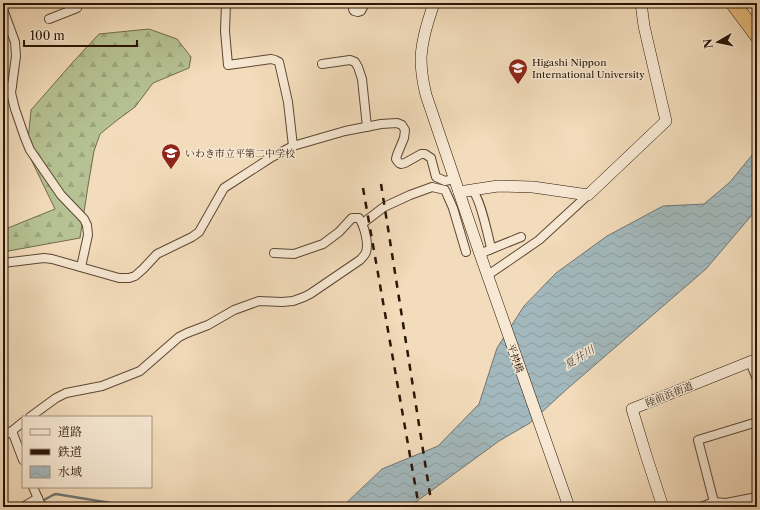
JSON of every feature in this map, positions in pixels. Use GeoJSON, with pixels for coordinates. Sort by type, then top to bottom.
{"type":"FeatureCollection","features":[{"type":"Feature","properties":{"kind":"highway"},"geometry":{"type":"LineString","coordinates":[[735,5],[757,35]]}},
{"type":"Feature","properties":{"kind":"street"},"geometry":{"type":"LineString","coordinates":[[49,19],[77,8],[75,3]]}},
{"type":"Feature","properties":{"kind":"street"},"geometry":{"type":"LineString","coordinates":[[226,3],[225,31],[228,65],[271,59],[279,62],[288,102],[293,146]]}},
{"type":"Feature","properties":{"kind":"street"},"geometry":{"type":"LineString","coordinates":[[354,3],[352,7],[353,10],[358,12],[361,11],[366,3]]}},
{"type":"Feature","properties":{"kind":"street","name":"平神橋"},"geometry":{"type":"LineString","coordinates":[[434,3],[423,40],[421,58],[422,76],[426,95],[459,192],[458,206],[484,252],[488,277],[569,507]]}},
{"type":"Feature","properties":{"kind":"street"},"geometry":{"type":"LineString","coordinates":[[488,277],[539,240],[666,121],[644,26],[641,3]]}},
{"type":"Feature","properties":{"kind":"street"},"geometry":{"type":"LineString","coordinates":[[3,9],[13,36],[16,56],[11,93],[25,138],[30,150],[61,194],[84,219],[87,225],[88,235],[81,267]]}},
{"type":"Feature","properties":{"kind":"street"},"geometry":{"type":"LineString","coordinates":[[322,64],[350,60],[355,62],[362,79],[367,127]]}},
{"type":"Feature","properties":{"kind":"street"},"geometry":{"type":"LineString","coordinates":[[3,87],[12,86]]}},
{"type":"Feature","properties":{"kind":"street"},"geometry":{"type":"LineString","coordinates":[[3,263],[44,258],[119,278],[129,278],[135,276],[157,254],[199,232],[224,188],[272,157],[293,146],[345,131],[397,123],[402,125],[405,130],[404,138],[396,155],[398,163],[402,164],[421,154],[426,154],[432,162],[436,177],[445,181],[454,179]]}},
{"type":"Feature","properties":{"kind":"street"},"geometry":{"type":"LineString","coordinates":[[459,192],[498,186],[533,187],[588,195]]}},
{"type":"Feature","properties":{"kind":"street"},"geometry":{"type":"LineString","coordinates":[[363,223],[384,207],[410,194],[432,187],[445,190],[458,206],[466,252]]}},
{"type":"Feature","properties":{"kind":"street"},"geometry":{"type":"LineString","coordinates":[[472,190],[475,192],[478,200],[491,248],[484,252]]}},
{"type":"Feature","properties":{"kind":"street"},"geometry":{"type":"LineString","coordinates":[[31,416],[56,398],[66,393],[102,386],[140,371],[179,337],[208,325],[234,310],[259,302],[293,301],[310,294],[364,257],[367,247],[365,229],[359,218],[352,218],[339,232],[324,244],[294,254],[274,253]]}},
{"type":"Feature","properties":{"kind":"street"},"geometry":{"type":"LineString","coordinates":[[484,252],[521,237]]}},
{"type":"Feature","properties":{"kind":"street"},"geometry":{"type":"LineString","coordinates":[[754,360],[757,379]]}},
{"type":"Feature","properties":{"kind":"street","name":"陸前浜街道"},"geometry":{"type":"LineString","coordinates":[[663,507],[632,409],[754,360]]}},
{"type":"Feature","properties":{"kind":"street"},"geometry":{"type":"LineString","coordinates":[[714,502],[698,440],[757,422]]}},
{"type":"Feature","properties":{"kind":"street"},"geometry":{"type":"LineString","coordinates":[[3,436],[12,432],[22,423]]}},
{"type":"Feature","properties":{"kind":"street"},"geometry":{"type":"LineString","coordinates":[[12,432],[22,457]]}},
{"type":"Feature","properties":{"kind":"street"},"geometry":{"type":"LineString","coordinates":[[23,507],[40,502],[33,488]]}},
{"type":"Feature","properties":{"kind":"street"},"geometry":{"type":"LineString","coordinates":[[701,507],[714,502],[727,505],[757,497]]}},
{"type":"Feature","properties":{"kind":"green space"},"geometry":{"type":"Polygon","coordinates":[[[149,29],[177,39],[191,57],[189,68],[153,83],[135,107],[100,134],[94,151],[80,238],[3,252],[3,230],[55,209],[27,151],[31,110],[99,34],[149,29]]]}},
{"type":"Feature","properties":{"kind":"water","name":"夏井川"},"geometry":{"type":"Polygon","coordinates":[[[757,149],[757,209],[706,269],[567,389],[530,423],[499,441],[409,507],[342,507],[382,469],[438,446],[479,404],[497,348],[524,306],[556,273],[607,236],[663,206],[704,204],[730,182],[757,149]]]}},
{"type":"Feature","properties":{"kind":"waterway"},"geometry":{"type":"LineString","coordinates":[[33,506],[56,494],[117,504],[123,507]]}},
{"type":"Feature","properties":{"kind":"railway"},"geometry":{"type":"LineString","coordinates":[[381,184],[432,507]]}},
{"type":"Feature","properties":{"kind":"railway"},"geometry":{"type":"LineString","coordinates":[[363,188],[419,507]]}},
{"type":"Feature","properties":{"kind":"place","name":"Higashi Nippon International University"},"geometry":{"type":"Point","coordinates":[518,85]}},
{"type":"Feature","properties":{"kind":"place","name":"いわき市立平第二中学校"},"geometry":{"type":"Point","coordinates":[171,170]}}]}
